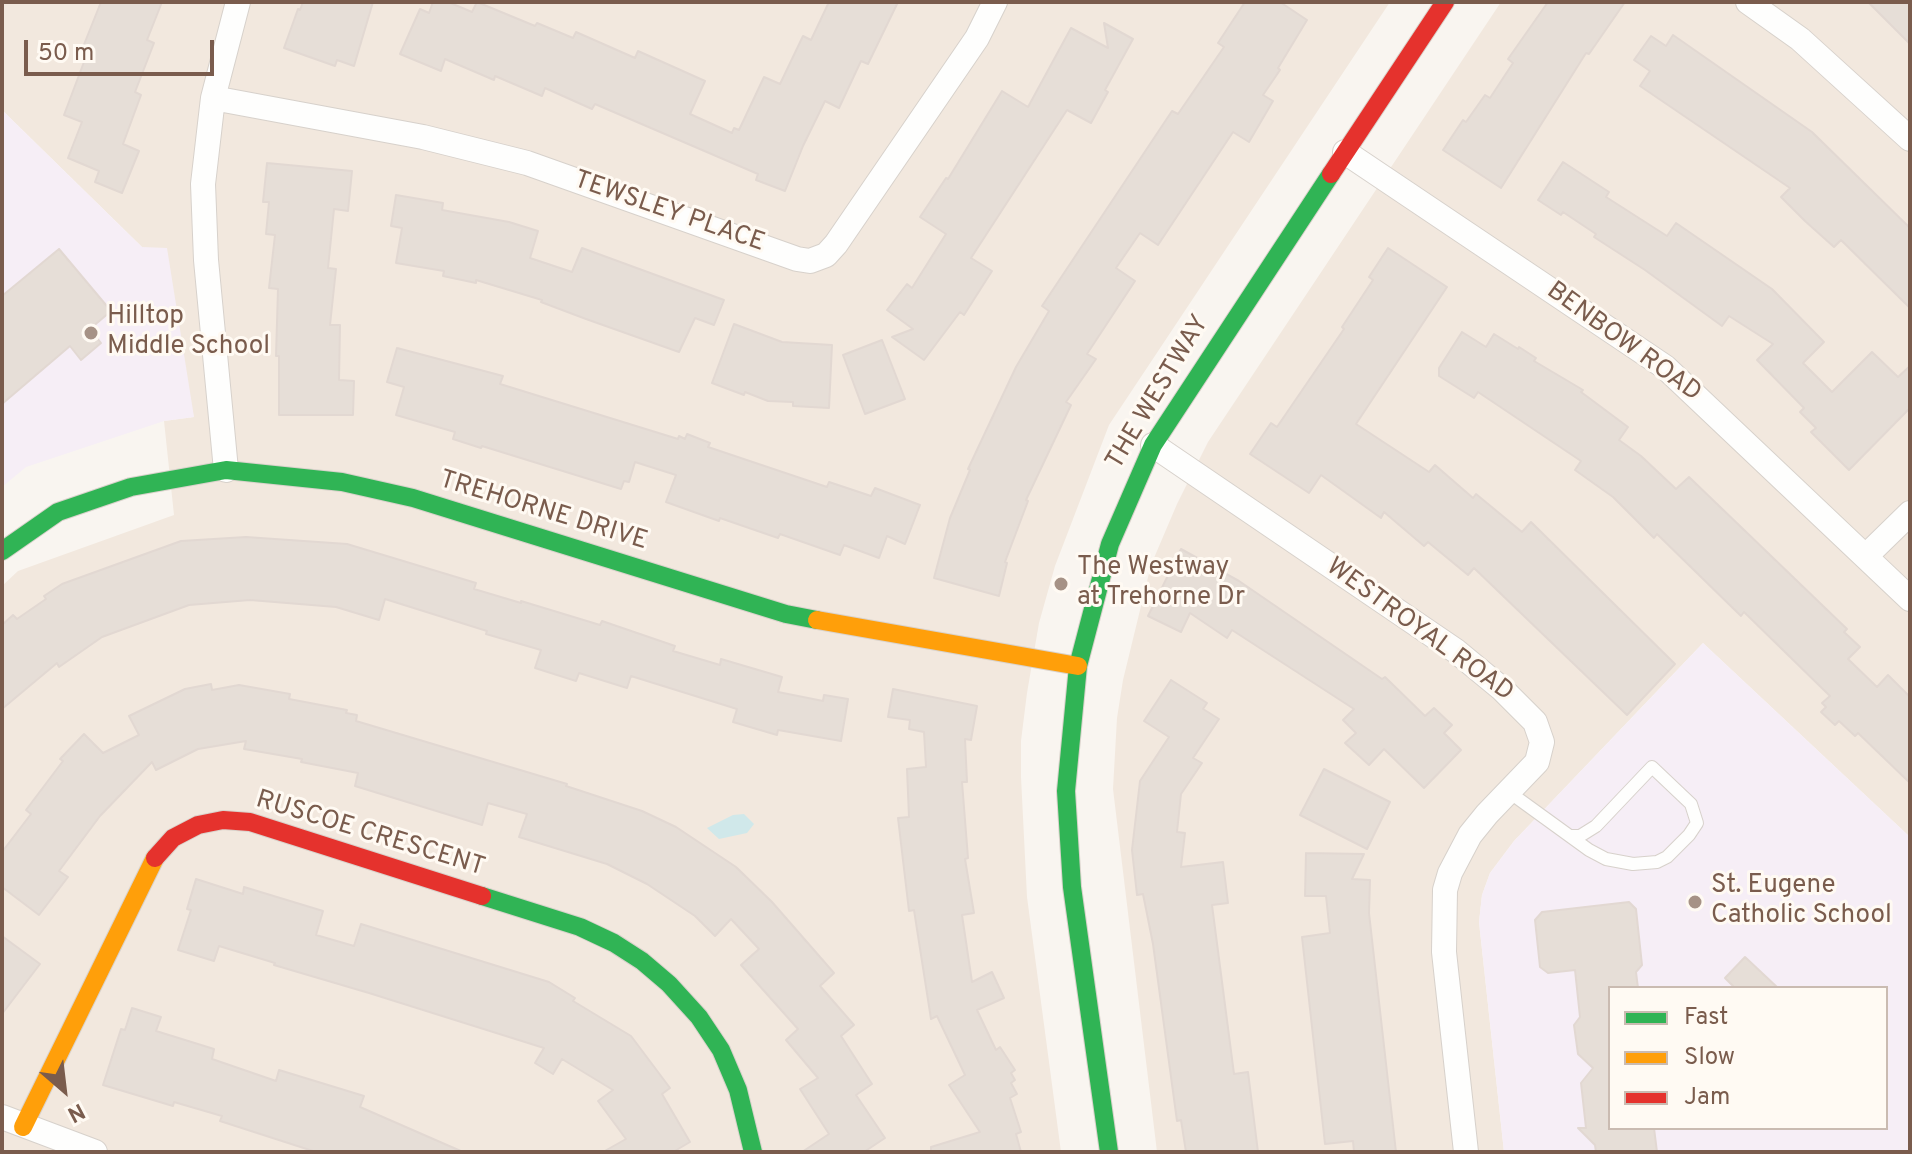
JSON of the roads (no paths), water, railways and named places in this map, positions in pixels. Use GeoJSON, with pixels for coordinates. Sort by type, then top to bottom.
{"type":"FeatureCollection","features":[{"type":"Feature","properties":{"kind":"street"},"geometry":{"type":"LineString","coordinates":[[226,470],[206,260],[203,184],[213,98],[238,2]]}},
{"type":"Feature","properties":{"kind":"street","name":"TEWSLEY PLACE"},"geometry":{"type":"LineString","coordinates":[[213,98],[423,137],[527,163],[810,261],[826,255],[836,244],[977,38],[995,2]]}},
{"type":"Feature","properties":{"kind":"street","name":"THE WESTWAY"},"geometry":{"type":"LineString","coordinates":[[1109,1152],[1069,858],[1066,791],[1078,666],[1110,544],[1153,445],[1445,2]]}},
{"type":"Feature","properties":{"kind":"street"},"geometry":{"type":"LineString","coordinates":[[1748,2],[1800,39],[1910,139]]}},
{"type":"Feature","properties":{"kind":"street","name":"BENBOW ROAD"},"geometry":{"type":"LineString","coordinates":[[1345,152],[1665,367],[1910,599]]}},
{"type":"Feature","properties":{"kind":"street","name":"WESTROYAL ROAD"},"geometry":{"type":"LineString","coordinates":[[1153,445],[1456,651],[1527,711],[1540,734],[1541,753],[1537,762],[1470,835],[1450,873],[1445,890],[1444,952],[1466,1152]]}},
{"type":"Feature","properties":{"kind":"street","name":"TREHORNE DRIVE"},"geometry":{"type":"LineString","coordinates":[[2,551],[58,512],[131,487],[226,470],[342,482],[376,489],[766,609],[1078,666]]}},
{"type":"Feature","properties":{"kind":"street"},"geometry":{"type":"LineString","coordinates":[[1866,556],[1910,513]]}},
{"type":"Feature","properties":{"kind":"street","name":"RUSCOE CRESCENT"},"geometry":{"type":"LineString","coordinates":[[13,1122],[152,861],[173,838],[198,825],[223,820],[250,822],[580,927],[623,949],[669,984],[699,1017],[721,1050],[738,1090],[753,1152]]}},
{"type":"Feature","properties":{"kind":"street"},"geometry":{"type":"LineString","coordinates":[[13,1122],[95,1152]]}},
{"type":"Feature","properties":{"kind":"lane"},"geometry":{"type":"LineString","coordinates":[[1509,792],[1589,850],[1606,859],[1633,864],[1657,862],[1674,852],[1697,823],[1691,804],[1652,767],[1596,826],[1580,836],[1572,836]]}},
{"type":"Feature","properties":{"kind":"water"},"geometry":{"type":"Polygon","coordinates":[[[744,814],[754,824],[747,833],[719,839],[707,828],[733,815],[744,814]]]}},
{"type":"Feature","properties":{"kind":"place","name":"Hilltop Middle School"},"geometry":{"type":"Point","coordinates":[91,333]}},
{"type":"Feature","properties":{"kind":"place","name":"The Westway at Trehorne Dr"},"geometry":{"type":"Point","coordinates":[1061,584]}},
{"type":"Feature","properties":{"kind":"place","name":"St. Eugene Catholic School"},"geometry":{"type":"Point","coordinates":[1695,902]}}]}
